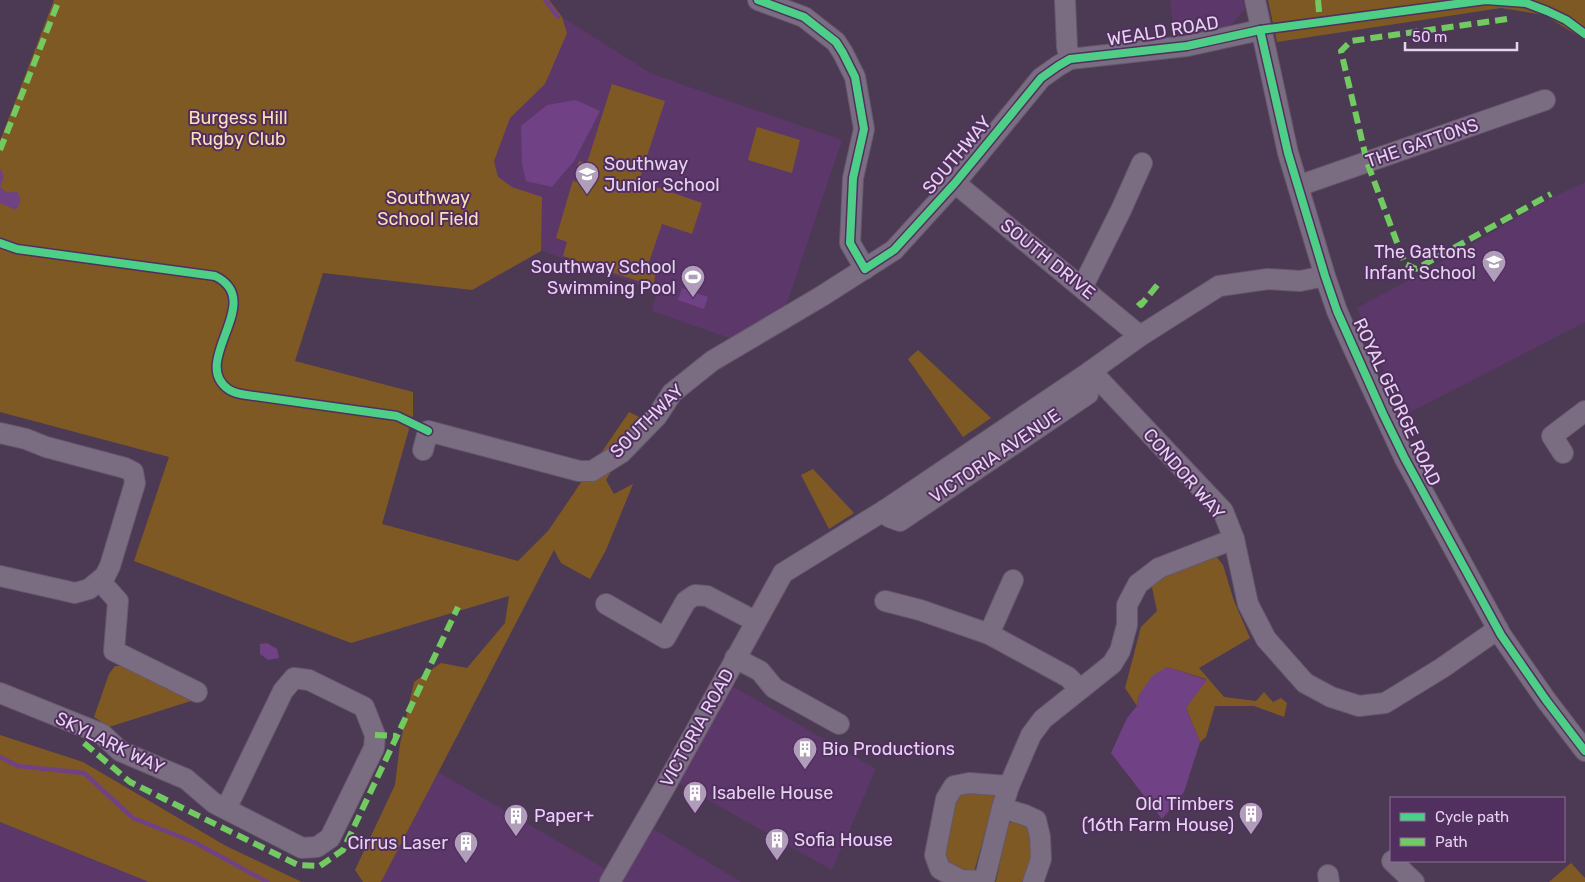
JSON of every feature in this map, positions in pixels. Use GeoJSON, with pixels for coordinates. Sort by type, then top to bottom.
{"type":"FeatureCollection","features":[{"type":"Feature","properties":{"kind":"street"},"geometry":{"type":"LineString","coordinates":[[758,0],[804,17],[836,42],[855,77],[864,129],[853,178],[850,242],[865,269]]}},
{"type":"Feature","properties":{"kind":"street"},"geometry":{"type":"LineString","coordinates":[[1065,0],[1067,47],[1070,59]]}},
{"type":"Feature","properties":{"kind":"street","name":"ROYAL GEORGE ROAD"},"geometry":{"type":"LineString","coordinates":[[1255,0],[1282,129],[1298,186],[1337,311],[1382,414],[1498,629],[1546,700],[1585,751]]}},
{"type":"Feature","properties":{"kind":"street","name":"WEALD ROAD"},"geometry":{"type":"LineString","coordinates":[[1070,59],[1187,46],[1260,30]]}},
{"type":"Feature","properties":{"kind":"street","name":"SOUTHWAY"},"geometry":{"type":"LineString","coordinates":[[423,450],[428,431],[578,471],[592,471],[621,452],[657,416],[672,394],[712,360],[822,296],[894,250],[955,183],[1041,78],[1070,59]]}},
{"type":"Feature","properties":{"kind":"street","name":"THE GATTONS"},"geometry":{"type":"LineString","coordinates":[[1298,186],[1545,100]]}},
{"type":"Feature","properties":{"kind":"street"},"geometry":{"type":"LineString","coordinates":[[1081,286],[1085,282],[1121,210],[1142,163]]}},
{"type":"Feature","properties":{"kind":"street","name":"SOUTH DRIVE"},"geometry":{"type":"LineString","coordinates":[[955,183],[1140,336]]}},
{"type":"Feature","properties":{"kind":"street","name":"VICTORIA AVENUE"},"geometry":{"type":"LineString","coordinates":[[783,573],[885,510],[1091,372],[1140,336],[1219,286],[1268,279],[1300,281],[1326,276]]}},
{"type":"Feature","properties":{"kind":"street","name":"CONDOR WAY"},"geometry":{"type":"LineString","coordinates":[[1091,372],[1223,512],[1234,540],[1248,604],[1266,639],[1305,683],[1332,697],[1359,706],[1385,703],[1442,668],[1498,629]]}},
{"type":"Feature","properties":{"kind":"street"},"geometry":{"type":"LineString","coordinates":[[1563,453],[1552,436],[1585,412]]}},
{"type":"Feature","properties":{"kind":"street"},"geometry":{"type":"LineString","coordinates":[[0,433],[125,468],[133,472],[135,483],[110,566],[105,576],[89,589],[75,593],[0,576]]}},
{"type":"Feature","properties":{"kind":"street"},"geometry":{"type":"LineString","coordinates":[[1009,786],[970,783],[954,786],[946,799],[935,854],[940,869],[960,880],[984,881],[1009,786],[1031,735],[1043,719],[1112,664],[1120,651],[1126,625],[1127,605],[1138,584],[1159,568],[1234,540]]}},
{"type":"Feature","properties":{"kind":"street","name":"VICTORIA ROAD"},"geometry":{"type":"LineString","coordinates":[[610,882],[783,573]]}},
{"type":"Feature","properties":{"kind":"street"},"geometry":{"type":"LineString","coordinates":[[989,634],[1013,580]]}},
{"type":"Feature","properties":{"kind":"street"},"geometry":{"type":"LineString","coordinates":[[100,581],[118,601],[114,651],[197,692]]}},
{"type":"Feature","properties":{"kind":"street"},"geometry":{"type":"LineString","coordinates":[[606,604],[665,638],[686,601],[695,595],[707,596],[756,621]]}},
{"type":"Feature","properties":{"kind":"street"},"geometry":{"type":"LineString","coordinates":[[885,601],[920,610],[989,634],[1068,677],[1080,689]]}},
{"type":"Feature","properties":{"kind":"street"},"geometry":{"type":"LineString","coordinates":[[735,658],[760,671],[774,688],[839,724]]}},
{"type":"Feature","properties":{"kind":"street","name":"SKYLARK WAY"},"geometry":{"type":"LineString","coordinates":[[0,693],[102,734],[120,750],[186,779],[220,806],[302,848],[317,847],[330,838],[374,748],[375,735],[364,706],[309,680],[294,678],[283,691],[220,806]]}},
{"type":"Feature","properties":{"kind":"street"},"geometry":{"type":"LineString","coordinates":[[1002,808],[1036,820],[1040,837],[1041,859],[1033,882]]}},
{"type":"Feature","properties":{"kind":"street"},"geometry":{"type":"LineString","coordinates":[[1394,862],[1414,882]]}},
{"type":"Feature","properties":{"kind":"shaded area","name":"Southway Junior School"},"geometry":{"type":"Polygon","coordinates":[[[420,0],[549,0],[562,17],[652,74],[842,140],[785,309],[738,341],[652,311],[657,291],[542,251],[472,290],[420,0]]]}},
{"type":"Feature","properties":{"kind":"shaded area"},"geometry":{"type":"Polygon","coordinates":[[[1170,0],[1243,0],[1245,9],[1229,27],[1174,34],[1170,0]]]}},
{"type":"Feature","properties":{"kind":"shaded area"},"geometry":{"type":"Polygon","coordinates":[[[576,100],[600,111],[574,161],[552,187],[526,181],[522,164],[521,126],[547,105],[576,100]]]}},
{"type":"Feature","properties":{"kind":"shaded area"},"geometry":{"type":"Polygon","coordinates":[[[0,169],[3,180],[0,187],[0,169]]]}},
{"type":"Feature","properties":{"kind":"shaded area","name":"The Gattons Infant School"},"geometry":{"type":"Polygon","coordinates":[[[1585,182],[1585,322],[1409,413],[1377,358],[1357,308],[1449,258],[1543,202],[1585,182]]]}},
{"type":"Feature","properties":{"kind":"shaded area"},"geometry":{"type":"Polygon","coordinates":[[[0,187],[8,193],[17,191],[20,201],[16,210],[0,203],[0,187]]]}},
{"type":"Feature","properties":{"kind":"shaded area","name":"Southway School Swimming Pool"},"geometry":{"type":"Polygon","coordinates":[[[682,288],[708,297],[704,309],[678,300],[682,288]]]}},
{"type":"Feature","properties":{"kind":"shaded area"},"geometry":{"type":"Polygon","coordinates":[[[267,643],[277,649],[279,658],[268,660],[260,654],[260,644],[267,643]]]}},
{"type":"Feature","properties":{"kind":"shaded area"},"geometry":{"type":"Polygon","coordinates":[[[1167,667],[1207,680],[1186,708],[1200,742],[1184,792],[1162,819],[1111,753],[1127,718],[1137,706],[1139,695],[1152,676],[1167,667]]]}},
{"type":"Feature","properties":{"kind":"shaded area"},"geometry":{"type":"Polygon","coordinates":[[[718,678],[876,769],[832,870],[678,783],[654,829],[741,882],[381,882],[438,772],[609,871],[718,678]]]}},
{"type":"Feature","properties":{"kind":"shaded area"},"geometry":{"type":"Polygon","coordinates":[[[0,822],[149,882],[0,882],[0,822]]]}},
{"type":"Feature","properties":{"kind":"green space"},"geometry":{"type":"Polygon","coordinates":[[[54,0],[549,0],[562,17],[567,33],[545,84],[510,118],[494,161],[498,177],[512,187],[542,197],[541,251],[472,290],[323,273],[295,361],[413,392],[413,415],[382,524],[518,561],[548,531],[629,412],[643,419],[606,480],[614,494],[633,484],[606,550],[590,579],[561,563],[554,550],[381,882],[363,882],[355,870],[395,785],[400,744],[414,682],[441,663],[467,668],[505,623],[509,596],[351,643],[134,561],[169,457],[0,412],[0,141],[54,0]]]}},
{"type":"Feature","properties":{"kind":"green space"},"geometry":{"type":"Polygon","coordinates":[[[1268,0],[1585,0],[1585,40],[1544,15],[1501,8],[1277,42],[1268,0]]]}},
{"type":"Feature","properties":{"kind":"green space"},"geometry":{"type":"Polygon","coordinates":[[[612,84],[665,101],[639,181],[702,203],[692,234],[662,224],[647,268],[656,272],[653,286],[563,256],[567,242],[556,238],[573,180],[576,182],[584,173],[577,166],[579,161],[587,163],[612,84]]]}},
{"type":"Feature","properties":{"kind":"green space"},"geometry":{"type":"Polygon","coordinates":[[[757,127],[800,140],[792,173],[748,160],[757,127]]]}},
{"type":"Feature","properties":{"kind":"green space"},"geometry":{"type":"Polygon","coordinates":[[[918,350],[991,418],[963,437],[908,359],[918,350]]]}},
{"type":"Feature","properties":{"kind":"green space"},"geometry":{"type":"Polygon","coordinates":[[[813,469],[854,513],[829,529],[801,475],[813,469]]]}},
{"type":"Feature","properties":{"kind":"green space"},"geometry":{"type":"Polygon","coordinates":[[[1216,556],[1223,565],[1234,601],[1250,638],[1199,668],[1224,697],[1256,701],[1264,692],[1273,702],[1281,698],[1287,703],[1284,717],[1254,706],[1215,706],[1206,737],[1200,742],[1186,708],[1206,679],[1167,667],[1139,695],[1137,706],[1125,688],[1141,627],[1157,611],[1151,583],[1216,556]]]}},
{"type":"Feature","properties":{"kind":"green space"},"geometry":{"type":"Polygon","coordinates":[[[115,666],[134,666],[193,695],[191,701],[109,727],[94,717],[109,674],[115,666]]]}},
{"type":"Feature","properties":{"kind":"green space"},"geometry":{"type":"Polygon","coordinates":[[[0,735],[83,762],[226,846],[302,882],[149,882],[0,822],[0,735]]]}},
{"type":"Feature","properties":{"kind":"green space"},"geometry":{"type":"Polygon","coordinates":[[[958,791],[996,795],[973,875],[952,871],[942,853],[953,800],[958,791]]]}},
{"type":"Feature","properties":{"kind":"green space"},"geometry":{"type":"Polygon","coordinates":[[[1019,821],[1029,826],[1036,838],[1027,882],[996,882],[1008,823],[1019,821]]]}},
{"type":"Feature","properties":{"kind":"green space"},"geometry":{"type":"Polygon","coordinates":[[[1571,863],[1585,878],[1585,882],[1549,882],[1571,863]]]}},
{"type":"Feature","properties":{"kind":"waterway"},"geometry":{"type":"LineString","coordinates":[[545,0],[558,17]]}},
{"type":"Feature","properties":{"kind":"waterway"},"geometry":{"type":"LineString","coordinates":[[0,757],[18,766],[84,773],[133,818],[196,843],[267,882]]}},
{"type":"Feature","properties":{"kind":"marked path"},"geometry":{"type":"LineString","coordinates":[[0,150],[59,0]]}},
{"type":"Feature","properties":{"kind":"marked path"},"geometry":{"type":"LineString","coordinates":[[1318,0],[1320,22]]}},
{"type":"Feature","properties":{"kind":"marked path"},"geometry":{"type":"LineString","coordinates":[[1507,19],[1351,41],[1341,51],[1367,162],[1405,264],[1416,269],[1551,194]]}},
{"type":"Feature","properties":{"kind":"marked path"},"geometry":{"type":"LineString","coordinates":[[1138,302],[1141,305],[1159,283]]}},
{"type":"Feature","properties":{"kind":"marked path"},"geometry":{"type":"LineString","coordinates":[[84,743],[130,782],[298,865],[320,866],[343,850],[458,607]]}},
{"type":"Feature","properties":{"kind":"marked path"},"geometry":{"type":"LineString","coordinates":[[375,735],[396,736]]}},
{"type":"Feature","properties":{"kind":"cycle path"},"geometry":{"type":"LineString","coordinates":[[758,0],[804,17],[836,42],[855,77],[864,129],[853,178],[850,243],[865,269],[894,250],[955,183],[1041,78],[1070,59],[1187,46],[1260,30],[1486,0],[1526,3],[1566,20],[1585,34]]}},
{"type":"Feature","properties":{"kind":"cycle path"},"geometry":{"type":"LineString","coordinates":[[1260,30],[1288,153],[1325,276],[1337,311],[1383,414],[1405,459],[1501,635],[1546,700],[1585,751]]}},
{"type":"Feature","properties":{"kind":"cycle path"},"geometry":{"type":"LineString","coordinates":[[0,243],[17,249],[215,276],[229,287],[233,300],[232,315],[220,348],[217,363],[218,377],[228,389],[244,395],[397,416],[428,431]]}},
{"type":"Feature","properties":{"kind":"place","name":"Southway Junior School"},"geometry":{"type":"Point","coordinates":[587,195]}},
{"type":"Feature","properties":{"kind":"place","name":"The Gattons Infant School"},"geometry":{"type":"Point","coordinates":[1494,283]}},
{"type":"Feature","properties":{"kind":"place","name":"Southway School Swimming Pool"},"geometry":{"type":"Point","coordinates":[693,298]}},
{"type":"Feature","properties":{"kind":"place","name":"Bio Productions"},"geometry":{"type":"Point","coordinates":[805,770]}},
{"type":"Feature","properties":{"kind":"place","name":"Isabelle House"},"geometry":{"type":"Point","coordinates":[695,814]}},
{"type":"Feature","properties":{"kind":"place","name":"Old Timbers (16th Farm House)"},"geometry":{"type":"Point","coordinates":[1251,835]}},
{"type":"Feature","properties":{"kind":"place","name":"Paper+"},"geometry":{"type":"Point","coordinates":[516,837]}},
{"type":"Feature","properties":{"kind":"place","name":"Sofia House"},"geometry":{"type":"Point","coordinates":[777,861]}},
{"type":"Feature","properties":{"kind":"place","name":"Cirrus Laser"},"geometry":{"type":"Point","coordinates":[466,864]}},
{"type":"Feature","properties":{"kind":"park label","name":"Burgess Hill Rugby Club"},"geometry":{"type":"Point","coordinates":[238,128]}},
{"type":"Feature","properties":{"kind":"park label","name":"Southway School Field"},"geometry":{"type":"Point","coordinates":[428,208]}}]}
